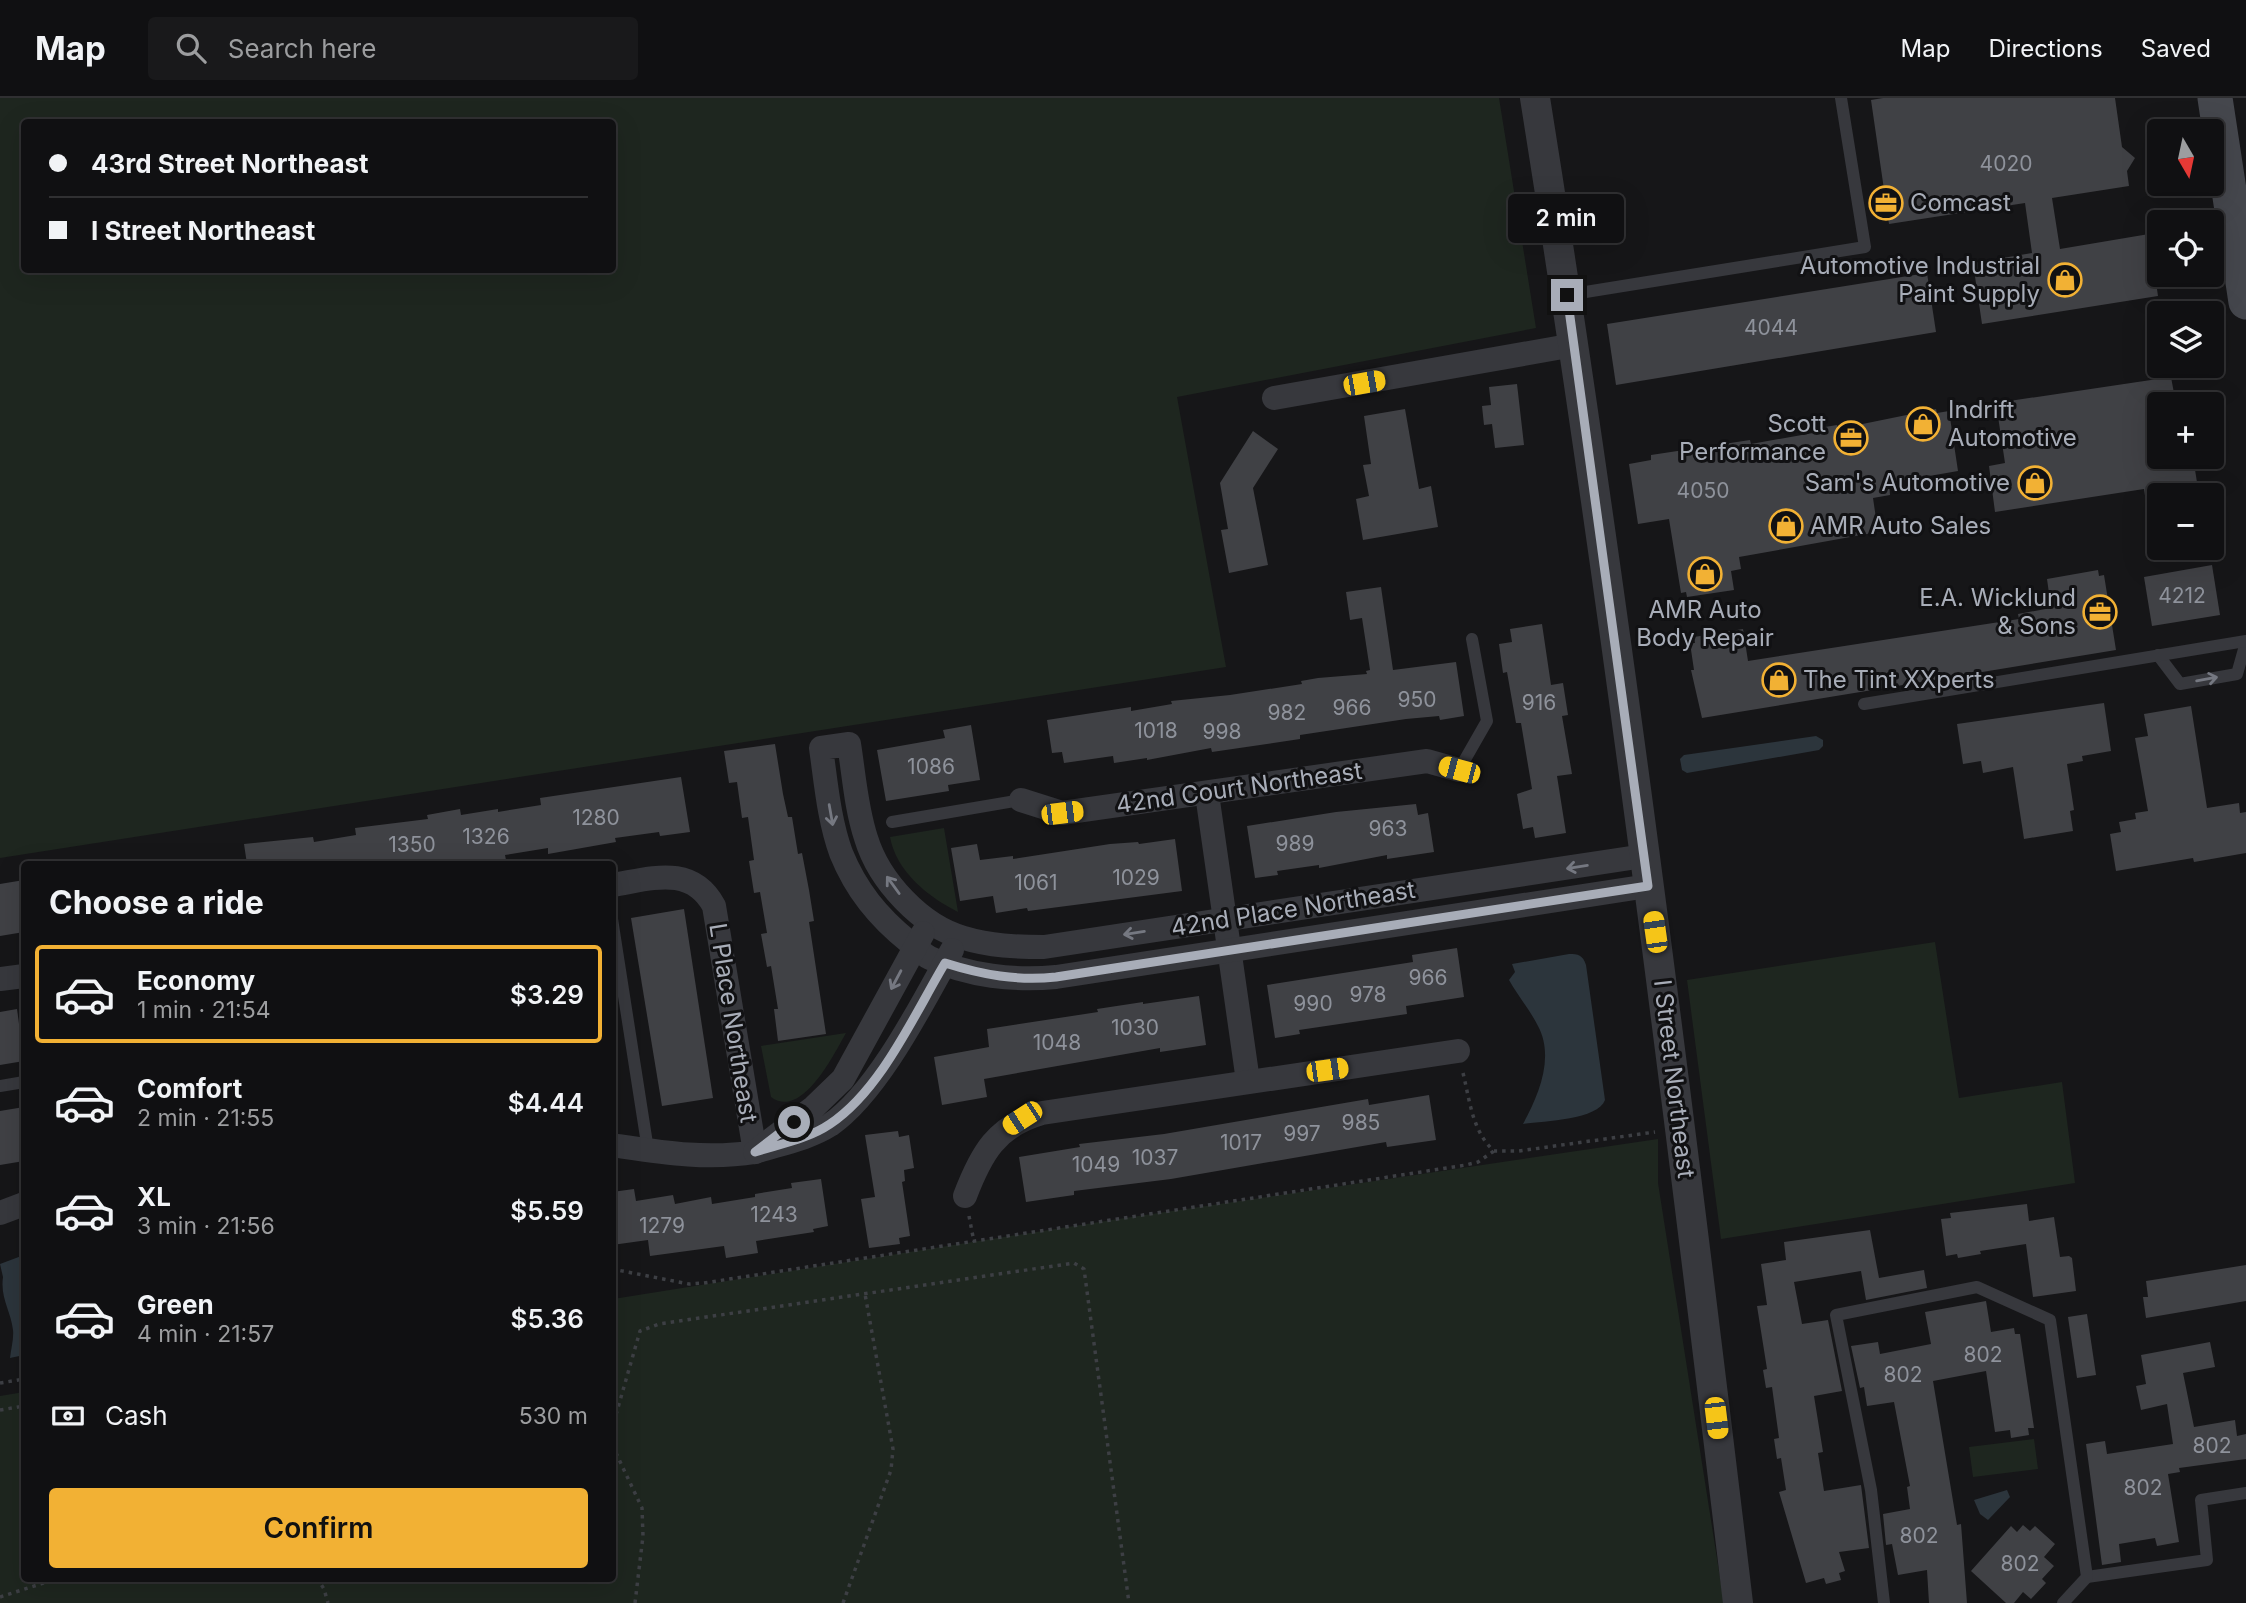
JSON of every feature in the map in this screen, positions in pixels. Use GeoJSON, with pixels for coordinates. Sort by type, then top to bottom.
{"type":"FeatureCollection","features":[{"type":"Feature","properties":{"kind":"main road"},"geometry":{"type":"LineString","coordinates":[[2215,98],[2246,302]]}},
{"type":"Feature","properties":{"kind":"street","name":"I Street Northeast"},"geometry":{"type":"LineString","coordinates":[[1535,98],[1567,295],[1681,1128],[1738,1603]]}},
{"type":"Feature","properties":{"kind":"street"},"geometry":{"type":"LineString","coordinates":[[1274,398],[1574,345]]}},
{"type":"Feature","properties":{"kind":"street"},"geometry":{"type":"LineString","coordinates":[[930,956],[869,905],[855,884],[833,825],[821,748],[849,744],[859,814],[867,842],[896,891],[944,929]]}},
{"type":"Feature","properties":{"kind":"street","name":"42nd Court Northeast"},"geometry":{"type":"LineString","coordinates":[[1021,800],[1062,813],[1427,761],[1459,770]]}},
{"type":"Feature","properties":{"kind":"street"},"geometry":{"type":"LineString","coordinates":[[1207,794],[1248,1081]]}},
{"type":"Feature","properties":{"kind":"street","name":"42nd Place Northeast"},"geometry":{"type":"LineString","coordinates":[[944,929],[1003,946],[1044,947],[1644,856]]}},
{"type":"Feature","properties":{"kind":"street","name":"L Place Northeast"},"geometry":{"type":"LineString","coordinates":[[616,884],[664,877],[684,878],[699,886],[708,896],[713,906],[755,1152]]}},
{"type":"Feature","properties":{"kind":"street","name":"42nd Place Northeast"},"geometry":{"type":"LineString","coordinates":[[930,956],[993,976],[1028,980],[1648,886]]}},
{"type":"Feature","properties":{"kind":"street"},"geometry":{"type":"LineString","coordinates":[[755,1152],[843,1079],[930,956],[944,929]]}},
{"type":"Feature","properties":{"kind":"street"},"geometry":{"type":"LineString","coordinates":[[616,1145],[705,1156],[755,1152],[811,1135],[846,1112],[878,1075],[944,929]]}},
{"type":"Feature","properties":{"kind":"street"},"geometry":{"type":"LineString","coordinates":[[0,979],[21,976]]}},
{"type":"Feature","properties":{"kind":"street"},"geometry":{"type":"LineString","coordinates":[[965,1196],[978,1162],[1007,1128],[1022,1118],[1042,1112],[1458,1051]]}},
{"type":"Feature","properties":{"kind":"street"},"geometry":{"type":"LineString","coordinates":[[0,1213],[21,1205]]}},
{"type":"Feature","properties":{"kind":"lane"},"geometry":{"type":"LineString","coordinates":[[1567,295],[1865,247],[1841,98]]}},
{"type":"Feature","properties":{"kind":"lane"},"geometry":{"type":"LineString","coordinates":[[1459,770],[1487,721],[1472,639]]}},
{"type":"Feature","properties":{"kind":"lane"},"geometry":{"type":"LineString","coordinates":[[1864,704],[2158,655],[2246,641],[2237,674],[2180,684],[2158,655]]}},
{"type":"Feature","properties":{"kind":"lane"},"geometry":{"type":"LineString","coordinates":[[892,822],[1021,800]]}},
{"type":"Feature","properties":{"kind":"lane"},"geometry":{"type":"LineString","coordinates":[[616,966],[648,1150]]}},
{"type":"Feature","properties":{"kind":"lane"},"geometry":{"type":"LineString","coordinates":[[0,1086],[21,1082]]}},
{"type":"Feature","properties":{"kind":"lane"},"geometry":{"type":"LineString","coordinates":[[1884,1603],[1871,1490],[1836,1315],[1977,1287],[2050,1320],[2087,1577]]}},
{"type":"Feature","properties":{"kind":"lane"},"geometry":{"type":"LineString","coordinates":[[2063,1603],[2087,1577],[2207,1560],[2201,1500],[2246,1493]]}},
{"type":"Feature","properties":{"kind":"path"},"geometry":{"type":"LineString","coordinates":[[1458,1051],[1476,1128],[1493,1151]]}},
{"type":"Feature","properties":{"kind":"path"},"geometry":{"type":"LineString","coordinates":[[616,1270],[689,1284],[704,1283],[1466,1165],[1478,1162],[1493,1151],[1519,1151],[1681,1128]]}},
{"type":"Feature","properties":{"kind":"path"},"geometry":{"type":"LineString","coordinates":[[616,1415],[640,1331],[659,1324],[1074,1263],[1084,1269],[1129,1603]]}},
{"type":"Feature","properties":{"kind":"path"},"geometry":{"type":"LineString","coordinates":[[843,1603],[891,1470],[893,1448],[865,1293]]}},
{"type":"Feature","properties":{"kind":"path"},"geometry":{"type":"LineString","coordinates":[[0,1383],[21,1380]]}},
{"type":"Feature","properties":{"kind":"path"},"geometry":{"type":"LineString","coordinates":[[0,1410],[21,1406]]}},
{"type":"Feature","properties":{"kind":"path"},"geometry":{"type":"LineString","coordinates":[[616,1453],[642,1508],[643,1536],[635,1603]]}},
{"type":"Feature","properties":{"kind":"path"},"geometry":{"type":"LineString","coordinates":[[0,1597],[47,1582]]}},
{"type":"Feature","properties":{"kind":"path"},"geometry":{"type":"LineString","coordinates":[[320,1582],[328,1603]]}},
{"type":"Feature","properties":{"kind":"shaded area"},"geometry":{"type":"Polygon","coordinates":[[[0,98],[1499,98],[1536,328],[1177,397],[1226,667],[0,858],[0,98]]]}},
{"type":"Feature","properties":{"kind":"shaded area"},"geometry":{"type":"Polygon","coordinates":[[[1816,736],[1823,740],[1823,746],[1819,750],[1687,773],[1682,770],[1680,759],[1684,755],[1816,736]]]}},
{"type":"Feature","properties":{"kind":"shaded area"},"geometry":{"type":"Polygon","coordinates":[[[944,828],[958,912],[915,882],[899,861],[890,837],[944,828]]]}},
{"type":"Feature","properties":{"kind":"shaded area"},"geometry":{"type":"Polygon","coordinates":[[[1935,942],[1959,1098],[2062,1082],[2075,1183],[1721,1239],[1687,980],[1935,942]]]}},
{"type":"Feature","properties":{"kind":"shaded area"},"geometry":{"type":"Polygon","coordinates":[[[1569,954],[1580,956],[1586,965],[1605,1100],[1600,1107],[1581,1116],[1523,1124],[1539,1089],[1545,1051],[1538,1026],[1509,980],[1515,972],[1512,964],[1569,954]]]}},
{"type":"Feature","properties":{"kind":"shaded area"},"geometry":{"type":"Polygon","coordinates":[[[846,1033],[816,1082],[805,1092],[794,1100],[783,1102],[771,1097],[761,1046],[846,1033]]]}},
{"type":"Feature","properties":{"kind":"shaded area"},"geometry":{"type":"Polygon","coordinates":[[[1658,1139],[1658,1183],[1724,1603],[0,1603],[0,1396],[21,1392],[21,1582],[616,1582],[616,1299],[1118,1219],[1658,1139]]]}},
{"type":"Feature","properties":{"kind":"shaded area"},"geometry":{"type":"Polygon","coordinates":[[[21,1256],[21,1356],[10,1358],[13,1330],[3,1291],[0,1264],[21,1256]]]}},
{"type":"Feature","properties":{"kind":"shaded area"},"geometry":{"type":"Polygon","coordinates":[[[2034,1439],[2038,1469],[1973,1477],[1969,1447],[2034,1439]]]}},
{"type":"Feature","properties":{"kind":"shaded area"},"geometry":{"type":"Polygon","coordinates":[[[2007,1490],[2010,1497],[1988,1520],[1980,1514],[1974,1500],[2007,1490]]]}},
{"type":"Feature","properties":{"kind":"building"},"geometry":{"type":"Polygon","coordinates":[[[2115,98],[2122,147],[2135,158],[2127,171],[2129,186],[2052,198],[2060,249],[2147,234],[2147,287],[2157,287],[2158,296],[1982,324],[1973,263],[2032,253],[2025,203],[1889,224],[1871,100],[2115,98]]]}},
{"type":"Feature","properties":{"kind":"building"},"geometry":{"type":"Polygon","coordinates":[[[1927,273],[1936,332],[1616,385],[1607,324],[1927,273]]]}},
{"type":"Feature","properties":{"kind":"building"},"geometry":{"type":"Polygon","coordinates":[[[2171,378],[2174,392],[2147,392],[2147,469],[2195,469],[2197,483],[2147,483],[2147,510],[2144,489],[1995,512],[1989,466],[2005,463],[1996,403],[2171,378]]]}},
{"type":"Feature","properties":{"kind":"building"},"geometry":{"type":"Polygon","coordinates":[[[1517,384],[1524,445],[1495,448],[1492,424],[1484,425],[1482,406],[1491,405],[1489,387],[1517,384]]]}},
{"type":"Feature","properties":{"kind":"building"},"geometry":{"type":"Polygon","coordinates":[[[1405,409],[1419,489],[1431,486],[1438,527],[1363,540],[1356,499],[1369,496],[1363,465],[1371,464],[1364,416],[1405,409]]]}},
{"type":"Feature","properties":{"kind":"building"},"geometry":{"type":"Polygon","coordinates":[[[1936,409],[1937,413],[1949,411],[1958,471],[1889,483],[1890,495],[1873,498],[1878,532],[1739,557],[1741,569],[1731,571],[1734,590],[1687,597],[1686,592],[1681,593],[1669,519],[1638,524],[1629,464],[1651,460],[1651,455],[1750,440],[1751,444],[1813,433],[1813,429],[1837,425],[1838,429],[1936,409]]]}},
{"type":"Feature","properties":{"kind":"building"},"geometry":{"type":"Polygon","coordinates":[[[1253,431],[1278,449],[1253,488],[1268,565],[1229,573],[1221,530],[1228,529],[1220,483],[1253,431]]]}},
{"type":"Feature","properties":{"kind":"building"},"geometry":{"type":"Polygon","coordinates":[[[2212,565],[2220,615],[2152,626],[2144,577],[2212,565]]]}},
{"type":"Feature","properties":{"kind":"building"},"geometry":{"type":"Polygon","coordinates":[[[2098,570],[2099,576],[2104,575],[2116,650],[1702,718],[1691,670],[1694,670],[1690,643],[1695,643],[1694,637],[1743,629],[1748,661],[2019,619],[2018,614],[2051,608],[2047,579],[2098,570]]]}},
{"type":"Feature","properties":{"kind":"building"},"geometry":{"type":"Polygon","coordinates":[[[1381,587],[1393,670],[1456,662],[1464,716],[1440,720],[1439,716],[1406,719],[1300,735],[1300,739],[1212,752],[1211,748],[1114,763],[1113,756],[1064,763],[1062,752],[1052,753],[1047,720],[1131,707],[1131,711],[1172,704],[1171,701],[1302,684],[1301,681],[1318,678],[1367,674],[1366,671],[1370,670],[1362,618],[1350,620],[1346,592],[1381,587]]]}},
{"type":"Feature","properties":{"kind":"building"},"geometry":{"type":"Polygon","coordinates":[[[1542,624],[1551,685],[1563,683],[1568,715],[1562,716],[1572,774],[1557,776],[1566,833],[1535,838],[1533,827],[1523,829],[1517,794],[1532,789],[1521,723],[1516,723],[1507,672],[1503,673],[1499,644],[1512,642],[1510,629],[1542,624]]]}},
{"type":"Feature","properties":{"kind":"building"},"geometry":{"type":"Polygon","coordinates":[[[2104,703],[2111,751],[2082,756],[2083,761],[2067,764],[2074,810],[2070,811],[2073,831],[2024,839],[2013,767],[1983,773],[1981,761],[1963,764],[1957,724],[2104,703]]]}},
{"type":"Feature","properties":{"kind":"building"},"geometry":{"type":"Polygon","coordinates":[[[2191,706],[2207,808],[2239,803],[2240,813],[2246,812],[2246,853],[2194,862],[2193,858],[2116,871],[2110,834],[2121,832],[2119,822],[2136,819],[2135,813],[2148,811],[2135,738],[2148,736],[2144,714],[2191,706]]]}},
{"type":"Feature","properties":{"kind":"building"},"geometry":{"type":"Polygon","coordinates":[[[971,725],[980,780],[948,785],[949,791],[886,801],[877,750],[945,738],[943,730],[971,725]]]}},
{"type":"Feature","properties":{"kind":"building"},"geometry":{"type":"Polygon","coordinates":[[[775,744],[788,817],[792,817],[798,854],[802,853],[809,890],[814,921],[809,922],[826,1034],[778,1041],[774,1009],[778,1009],[771,966],[767,967],[761,934],[767,933],[760,892],[754,893],[749,861],[754,860],[748,817],[742,818],[737,782],[729,783],[724,751],[775,744]]]}},
{"type":"Feature","properties":{"kind":"building"},"geometry":{"type":"Polygon","coordinates":[[[681,777],[690,832],[660,836],[659,832],[615,838],[616,842],[548,854],[548,848],[505,855],[506,860],[499,861],[247,861],[244,844],[313,837],[314,842],[356,835],[355,828],[428,819],[427,815],[460,809],[461,815],[541,805],[540,798],[681,777]]]}},
{"type":"Feature","properties":{"kind":"building"},"geometry":{"type":"Polygon","coordinates":[[[1416,804],[1418,815],[1428,813],[1434,852],[1387,859],[1387,855],[1319,868],[1319,865],[1277,871],[1278,875],[1255,878],[1247,826],[1336,812],[1416,804]]]}},
{"type":"Feature","properties":{"kind":"building"},"geometry":{"type":"Polygon","coordinates":[[[1175,839],[1182,891],[996,913],[993,896],[960,901],[951,848],[977,844],[980,860],[1013,856],[1013,859],[1110,844],[1139,844],[1175,839]]]}},
{"type":"Feature","properties":{"kind":"building"},"geometry":{"type":"Polygon","coordinates":[[[21,880],[21,932],[0,936],[0,884],[21,880]]]}},
{"type":"Feature","properties":{"kind":"building"},"geometry":{"type":"Polygon","coordinates":[[[684,909],[713,1098],[662,1106],[631,918],[684,909]]]}},
{"type":"Feature","properties":{"kind":"building"},"geometry":{"type":"Polygon","coordinates":[[[1457,948],[1464,997],[1406,1006],[1407,1014],[1299,1030],[1300,1034],[1275,1038],[1267,985],[1413,962],[1412,955],[1457,948]]]}},
{"type":"Feature","properties":{"kind":"building"},"geometry":{"type":"Polygon","coordinates":[[[1199,996],[1206,1045],[1160,1052],[1160,1048],[984,1079],[987,1097],[942,1105],[934,1057],[989,1047],[987,1029],[1098,1012],[1097,1009],[1199,996]]]}},
{"type":"Feature","properties":{"kind":"building"},"geometry":{"type":"Polygon","coordinates":[[[17,1009],[21,1062],[0,1065],[0,1012],[17,1009]]]}},
{"type":"Feature","properties":{"kind":"building"},"geometry":{"type":"Polygon","coordinates":[[[1429,1095],[1436,1140],[1387,1147],[1386,1142],[1171,1179],[1074,1191],[1074,1195],[1026,1202],[1019,1157],[1080,1147],[1079,1144],[1164,1134],[1368,1099],[1369,1105],[1429,1095]]]}},
{"type":"Feature","properties":{"kind":"building"},"geometry":{"type":"Polygon","coordinates":[[[21,1108],[21,1162],[0,1165],[0,1111],[21,1108]]]}},
{"type":"Feature","properties":{"kind":"building"},"geometry":{"type":"Polygon","coordinates":[[[898,1131],[899,1137],[909,1135],[914,1168],[904,1170],[905,1181],[902,1182],[910,1236],[899,1238],[900,1244],[869,1248],[861,1199],[875,1197],[865,1135],[898,1131]]]}},
{"type":"Feature","properties":{"kind":"building"},"geometry":{"type":"Polygon","coordinates":[[[821,1179],[828,1226],[813,1229],[814,1232],[756,1241],[758,1253],[726,1258],[724,1246],[650,1256],[648,1240],[616,1244],[616,1191],[634,1189],[636,1201],[673,1195],[675,1204],[711,1197],[712,1204],[792,1188],[791,1183],[821,1179]]]}},
{"type":"Feature","properties":{"kind":"building"},"geometry":{"type":"Polygon","coordinates":[[[2027,1204],[2029,1221],[2054,1217],[2060,1257],[2072,1258],[2076,1291],[2033,1297],[2026,1244],[1980,1251],[1981,1254],[1958,1258],[1957,1254],[1946,1256],[1941,1219],[1951,1218],[1950,1213],[2027,1204]]]}},
{"type":"Feature","properties":{"kind":"building"},"geometry":{"type":"Polygon","coordinates":[[[1870,1230],[1879,1278],[1924,1270],[1927,1288],[1866,1300],[1861,1271],[1794,1282],[1802,1324],[1828,1320],[1842,1391],[1814,1396],[1823,1452],[1818,1453],[1824,1491],[1861,1485],[1869,1548],[1839,1552],[1845,1571],[1839,1573],[1841,1580],[1826,1584],[1824,1578],[1806,1583],[1779,1492],[1786,1490],[1781,1458],[1777,1459],[1774,1439],[1779,1438],[1772,1387],[1766,1388],[1763,1370],[1767,1369],[1757,1306],[1767,1305],[1761,1264],[1786,1260],[1784,1242],[1870,1230]]]}},
{"type":"Feature","properties":{"kind":"building"},"geometry":{"type":"Polygon","coordinates":[[[2246,1265],[2246,1301],[2146,1318],[2143,1297],[2148,1297],[2146,1281],[2246,1265]]]}},
{"type":"Feature","properties":{"kind":"building"},"geometry":{"type":"Polygon","coordinates":[[[1986,1301],[1991,1332],[2014,1328],[2015,1334],[2020,1334],[2034,1428],[2028,1428],[2029,1435],[2011,1438],[2010,1430],[1995,1432],[1986,1371],[1933,1381],[1957,1525],[1961,1524],[1967,1603],[1929,1603],[1927,1570],[1898,1575],[1892,1544],[1886,1545],[1883,1514],[1910,1509],[1907,1487],[1910,1486],[1894,1402],[1867,1406],[1864,1387],[1860,1388],[1851,1346],[1878,1342],[1880,1354],[1931,1344],[1925,1312],[1986,1301]]]}},
{"type":"Feature","properties":{"kind":"building"},"geometry":{"type":"Polygon","coordinates":[[[2087,1314],[2096,1375],[2077,1378],[2068,1317],[2087,1314]]]}},
{"type":"Feature","properties":{"kind":"building"},"geometry":{"type":"Polygon","coordinates":[[[2210,1342],[2215,1367],[2183,1373],[2194,1427],[2235,1420],[2237,1436],[2246,1434],[2246,1459],[2179,1468],[2180,1472],[2168,1474],[2179,1542],[2157,1546],[2155,1538],[2119,1544],[2121,1562],[2102,1565],[2086,1444],[2105,1441],[2107,1454],[2173,1444],[2167,1404],[2141,1410],[2136,1386],[2146,1384],[2141,1355],[2210,1342]]]}},
{"type":"Feature","properties":{"kind":"building"},"geometry":{"type":"Polygon","coordinates":[[[2023,1525],[2030,1531],[2035,1526],[2055,1544],[2044,1557],[2054,1566],[2042,1579],[2046,1583],[2031,1599],[2023,1592],[2014,1603],[2006,1603],[1971,1571],[2011,1526],[2017,1532],[2023,1525]]]}},
{"type":"Feature","properties":{"kind":"place","name":"Comcast"},"geometry":{"type":"Point","coordinates":[1886,203]}},
{"type":"Feature","properties":{"kind":"place","name":"Automotive Industrial Paint Supply"},"geometry":{"type":"Point","coordinates":[2065,280]}},
{"type":"Feature","properties":{"kind":"place","name":"Indrift Automotive"},"geometry":{"type":"Point","coordinates":[1923,424]}},
{"type":"Feature","properties":{"kind":"place","name":"Scott Performance"},"geometry":{"type":"Point","coordinates":[1851,438]}},
{"type":"Feature","properties":{"kind":"place","name":"Sam's Automotive"},"geometry":{"type":"Point","coordinates":[2035,483]}},
{"type":"Feature","properties":{"kind":"place","name":"AMR Auto Sales"},"geometry":{"type":"Point","coordinates":[1786,526]}},
{"type":"Feature","properties":{"kind":"place","name":"AMR Auto Body Repair"},"geometry":{"type":"Point","coordinates":[1705,574]}},
{"type":"Feature","properties":{"kind":"place","name":"E.A. Wicklund & Sons"},"geometry":{"type":"Point","coordinates":[2100,612]}},
{"type":"Feature","properties":{"kind":"place","name":"The Tint XXperts"},"geometry":{"type":"Point","coordinates":[1779,680]}},
{"type":"Feature","properties":{"kind":"route"},"geometry":{"type":"LineString","coordinates":[[794,1122],[755,1152],[811,1135],[846,1112],[878,1075],[945,963],[993,976],[1028,980],[1056,977],[1648,886],[1567,295]]}}]}
